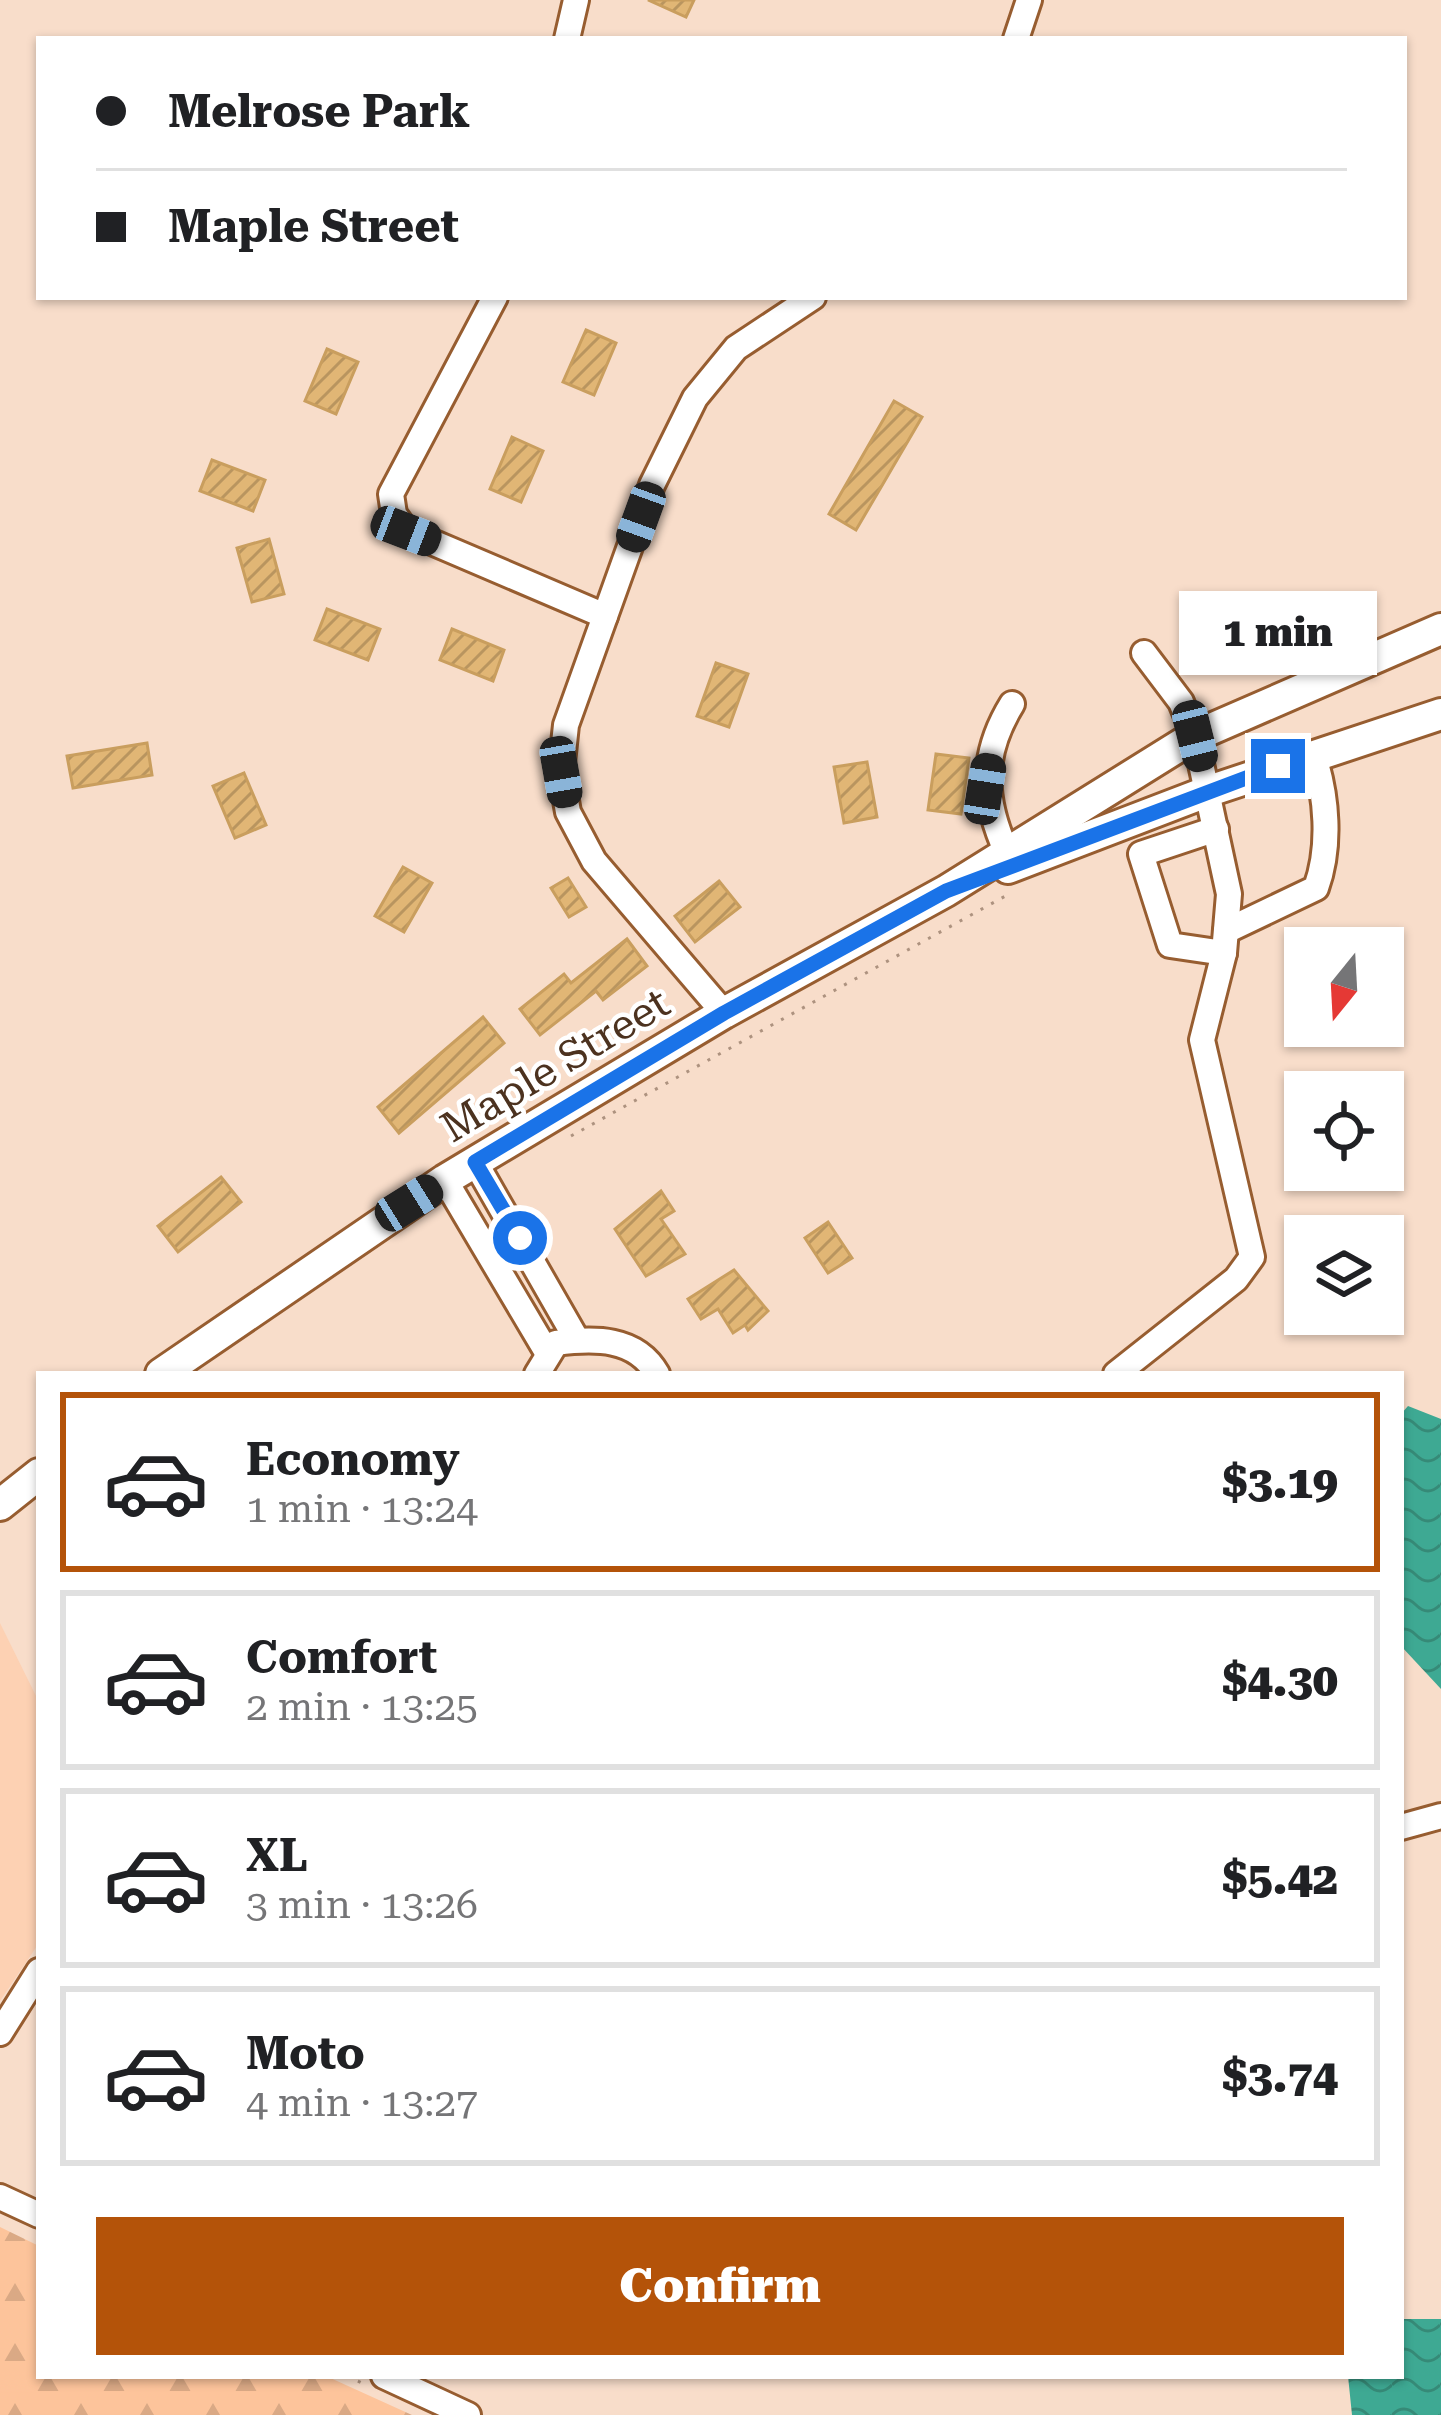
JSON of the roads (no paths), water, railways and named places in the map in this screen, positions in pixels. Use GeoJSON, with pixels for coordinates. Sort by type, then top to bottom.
{"type":"FeatureCollection","features":[{"type":"Feature","properties":{"kind":"main road","name":"Maple Street"},"geometry":{"type":"LineString","coordinates":[[165,1371],[445,1180],[724,1013],[946,891],[1195,736],[1441,629]]}},
{"type":"Feature","properties":{"kind":"main road","name":"Maple Street"},"geometry":{"type":"LineString","coordinates":[[946,891],[1209,791],[1441,714]]}},
{"type":"Feature","properties":{"kind":"main road"},"geometry":{"type":"LineString","coordinates":[[0,1505],[36,1476]]}},
{"type":"Feature","properties":{"kind":"street"},"geometry":{"type":"LineString","coordinates":[[568,36],[576,0]]}},
{"type":"Feature","properties":{"kind":"street"},"geometry":{"type":"LineString","coordinates":[[1017,36],[1029,0]]}},
{"type":"Feature","properties":{"kind":"street"},"geometry":{"type":"LineString","coordinates":[[493,300],[391,494],[394,514],[406,531],[605,616]]}},
{"type":"Feature","properties":{"kind":"street"},"geometry":{"type":"LineString","coordinates":[[724,1013],[595,861],[568,812],[561,772],[566,725],[652,485],[695,398],[736,348],[808,300]]}},
{"type":"Feature","properties":{"kind":"street"},"geometry":{"type":"LineString","coordinates":[[1120,1371],[1236,1279],[1252,1257],[1202,1040],[1225,942],[1229,894],[1195,736],[1181,702],[1144,653]]}},
{"type":"Feature","properties":{"kind":"street"},"geometry":{"type":"LineString","coordinates":[[1007,853],[985,789],[998,728],[1012,704]]}},
{"type":"Feature","properties":{"kind":"street"},"geometry":{"type":"LineString","coordinates":[[1216,830],[1141,854],[1170,945],[1225,942],[1316,888],[1326,860],[1320,776],[1313,754]]}},
{"type":"Feature","properties":{"kind":"street"},"geometry":{"type":"LineString","coordinates":[[475,1162],[577,1340]]}},
{"type":"Feature","properties":{"kind":"street"},"geometry":{"type":"LineString","coordinates":[[445,1180],[543,1364]]}},
{"type":"Feature","properties":{"kind":"street"},"geometry":{"type":"LineString","coordinates":[[543,1364],[556,1343],[577,1340],[635,1348],[654,1371]]}},
{"type":"Feature","properties":{"kind":"street"},"geometry":{"type":"LineString","coordinates":[[1404,1826],[1441,1816]]}},
{"type":"Feature","properties":{"kind":"street"},"geometry":{"type":"LineString","coordinates":[[0,2033],[36,1975]]}},
{"type":"Feature","properties":{"kind":"street"},"geometry":{"type":"LineString","coordinates":[[0,2197],[36,2215]]}},
{"type":"Feature","properties":{"kind":"street"},"geometry":{"type":"LineString","coordinates":[[390,2379],[468,2415]]}},
{"type":"Feature","properties":{"kind":"water"},"geometry":{"type":"Polygon","coordinates":[[[1408,1406],[1441,1419],[1441,1689],[1404,1649],[1404,1411],[1408,1406]]]}},
{"type":"Feature","properties":{"kind":"water"},"geometry":{"type":"Polygon","coordinates":[[[1404,2319],[1441,2319],[1441,2415],[1352,2415],[1348,2379],[1404,2379],[1404,2319]]]}}]}
